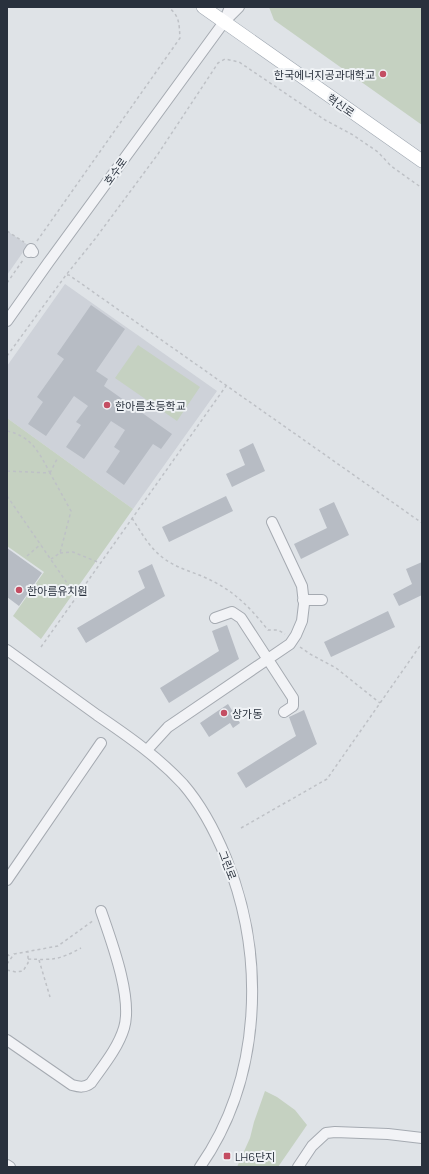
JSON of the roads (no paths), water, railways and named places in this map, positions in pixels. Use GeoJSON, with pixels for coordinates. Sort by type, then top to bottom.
{"type":"FeatureCollection","features":[{"type":"Feature","properties":{"kind":"main road","name":"혁신로"},"geometry":{"type":"LineString","coordinates":[[202,7],[422,161]]}},
{"type":"Feature","properties":{"kind":"street"},"geometry":{"type":"LineString","coordinates":[[224,22],[230,7]]}},
{"type":"Feature","properties":{"kind":"street"},"geometry":{"type":"LineString","coordinates":[[224,22],[239,7]]}},
{"type":"Feature","properties":{"kind":"street","name":"호수로"},"geometry":{"type":"LineString","coordinates":[[7,322],[224,22]]}},
{"type":"Feature","properties":{"kind":"street"},"geometry":{"type":"LineString","coordinates":[[147,750],[168,727],[268,660],[290,644],[296,635],[302,620],[302,586],[272,522]]}},
{"type":"Feature","properties":{"kind":"street"},"geometry":{"type":"LineString","coordinates":[[303,600],[322,600]]}},
{"type":"Feature","properties":{"kind":"street"},"geometry":{"type":"LineString","coordinates":[[215,618],[232,612],[240,618],[293,698],[293,706],[284,712]]}},
{"type":"Feature","properties":{"kind":"street","name":"그린로"},"geometry":{"type":"LineString","coordinates":[[7,650],[147,750],[184,786],[197,802],[219,840],[229,866],[239,895],[248,931],[253,980],[251,1022],[243,1065],[234,1100],[220,1134],[200,1167]]}},
{"type":"Feature","properties":{"kind":"street"},"geometry":{"type":"LineString","coordinates":[[7,880],[100,743]]}},
{"type":"Feature","properties":{"kind":"street"},"geometry":{"type":"LineString","coordinates":[[7,1040],[72,1085],[82,1087],[87,1086],[90,1083],[118,1043],[125,1026],[126,1015],[122,981],[102,913]]}},
{"type":"Feature","properties":{"kind":"street"},"geometry":{"type":"LineString","coordinates":[[298,1167],[312,1146],[326,1134],[335,1132],[388,1134],[422,1138]]}},
{"type":"Feature","properties":{"kind":"place","name":"한국에너지공과대학교"},"geometry":{"type":"Point","coordinates":[383,74]}},
{"type":"Feature","properties":{"kind":"place","name":"한아름초등학교"},"geometry":{"type":"Point","coordinates":[107,405]}},
{"type":"Feature","properties":{"kind":"place","name":"한아름유치원"},"geometry":{"type":"Point","coordinates":[19,590]}},
{"type":"Feature","properties":{"kind":"place","name":"상가동"},"geometry":{"type":"Point","coordinates":[224,713]}},
{"type":"Feature","properties":{"kind":"place","name":"LH6단지"},"geometry":{"type":"Point","coordinates":[227,1156]}}]}
